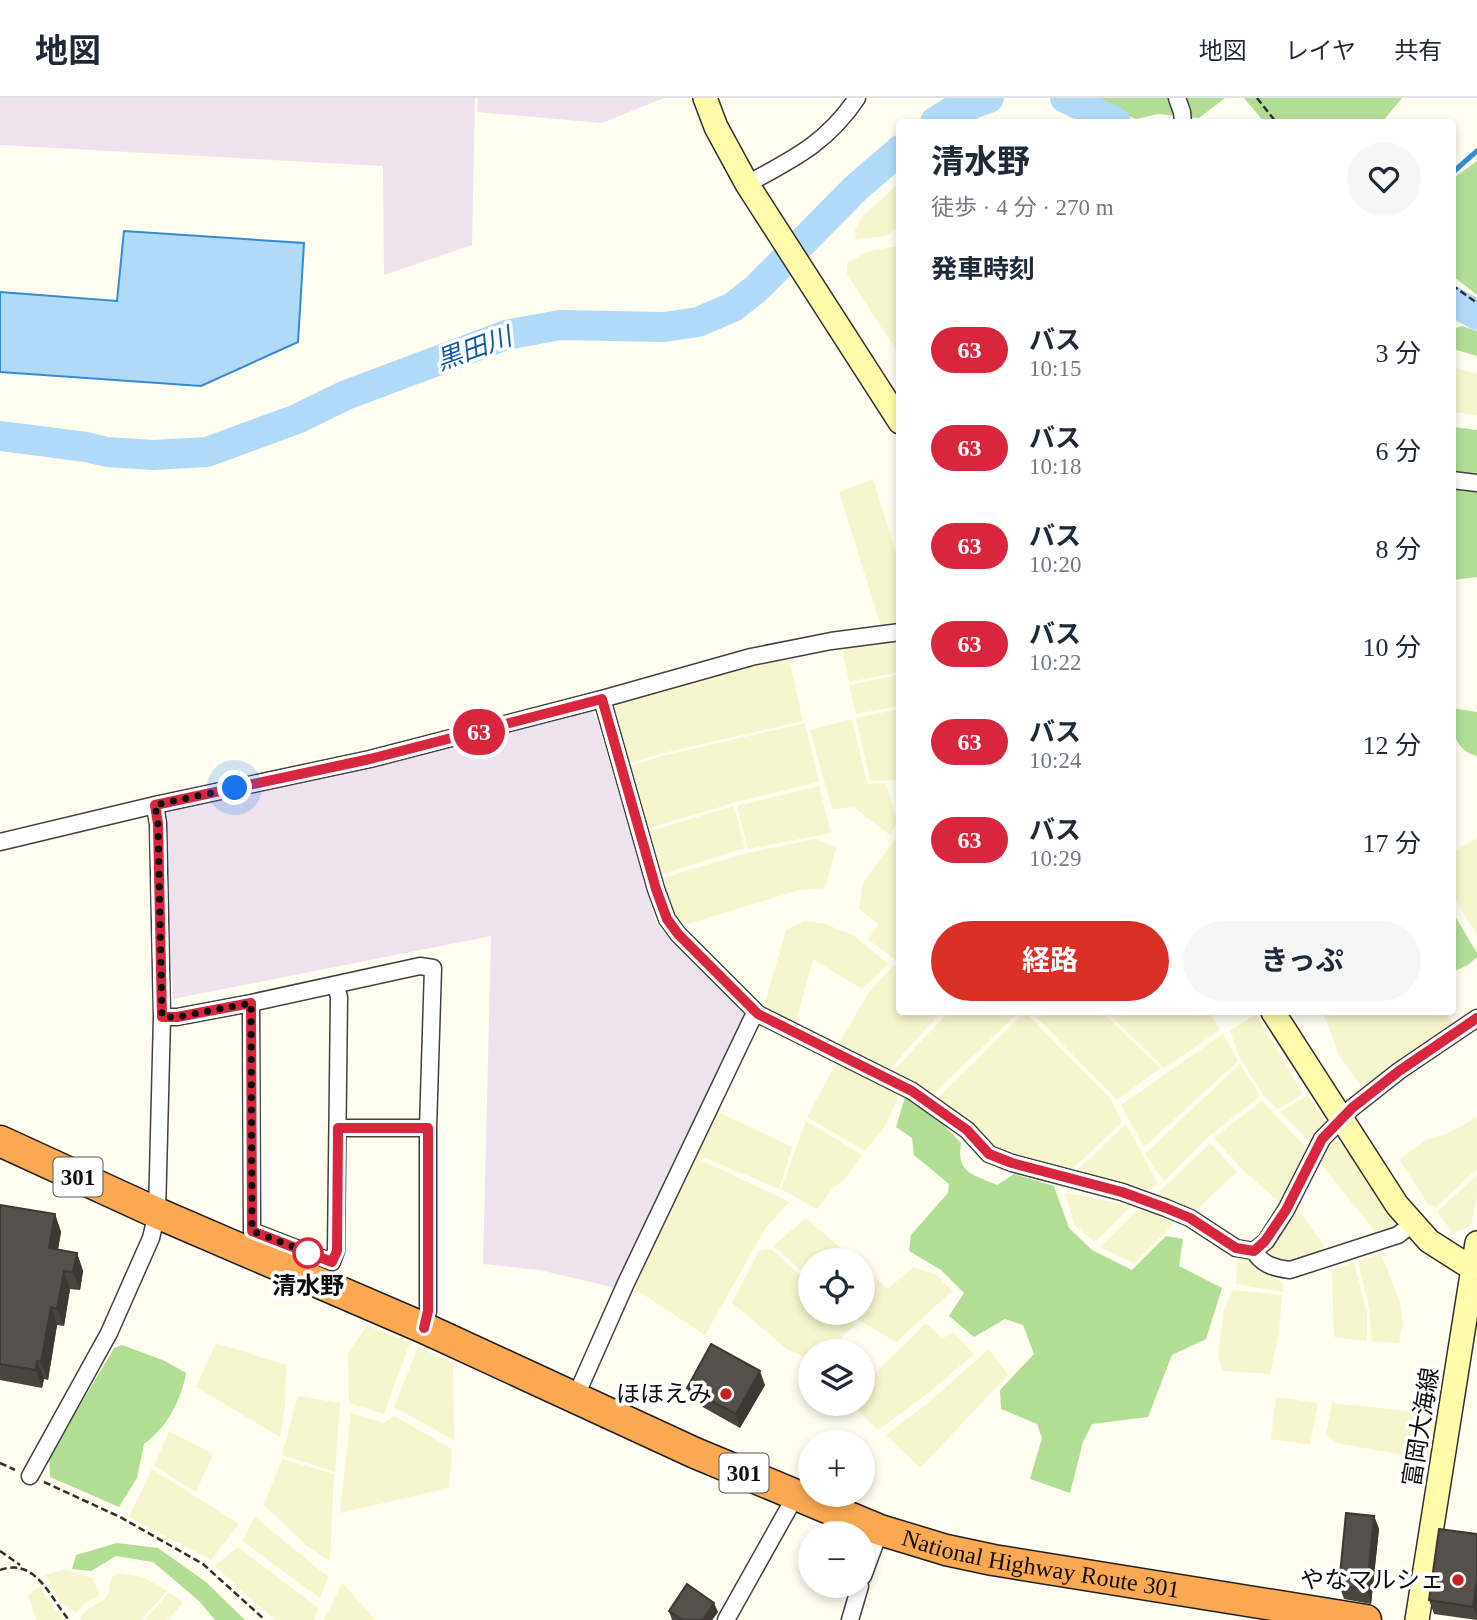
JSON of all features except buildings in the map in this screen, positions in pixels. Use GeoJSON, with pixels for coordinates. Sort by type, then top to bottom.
{"type":"FeatureCollection","features":[{"type":"Feature","properties":{"kind":"highway","name":"National Highway Route 301"},"geometry":{"type":"LineString","coordinates":[[0,1141],[157,1213],[424,1328],[695,1453],[880,1530],[946,1550],[993,1560],[1366,1620]]}},
{"type":"Feature","properties":{"kind":"street"},"geometry":{"type":"LineString","coordinates":[[705,98],[716,127],[747,184],[896,416]]}},
{"type":"Feature","properties":{"kind":"street"},"geometry":{"type":"LineString","coordinates":[[747,184],[824,138],[842,120],[857,98]]}},
{"type":"Feature","properties":{"kind":"street"},"geometry":{"type":"LineString","coordinates":[[1177,98],[1182,119]]}},
{"type":"Feature","properties":{"kind":"street"},"geometry":{"type":"LineString","coordinates":[[1456,480],[1477,483]]}},
{"type":"Feature","properties":{"kind":"street"},"geometry":{"type":"LineString","coordinates":[[0,842],[155,805],[370,759],[751,657],[831,641],[896,633]]}},
{"type":"Feature","properties":{"kind":"street"},"geometry":{"type":"LineString","coordinates":[[602,699],[667,919],[678,934],[758,1014],[912,1091],[967,1130],[989,1154],[1012,1163],[1122,1192],[1166,1208],[1190,1218],[1236,1248],[1254,1251],[1259,1259],[1273,1267],[1290,1270],[1398,1235],[1412,1224]]}},
{"type":"Feature","properties":{"kind":"street"},"geometry":{"type":"LineString","coordinates":[[30,1476],[109,1333],[151,1238],[157,1213],[162,1017],[158,824],[155,805]]}},
{"type":"Feature","properties":{"kind":"street"},"geometry":{"type":"LineString","coordinates":[[162,1017],[177,1017],[251,1003],[420,966],[433,968],[428,1128],[428,1311],[424,1328]]}},
{"type":"Feature","properties":{"kind":"street"},"geometry":{"type":"LineString","coordinates":[[251,1003],[252,1231],[332,1262],[337,1251],[339,998],[336,986]]}},
{"type":"Feature","properties":{"kind":"street"},"geometry":{"type":"LineString","coordinates":[[575,1398],[626,1283],[752,1019],[758,1014]]}},
{"type":"Feature","properties":{"kind":"street"},"geometry":{"type":"LineString","coordinates":[[1275,1015],[1341,1120],[1412,1224],[1429,1241],[1475,1270]]}},
{"type":"Feature","properties":{"kind":"street"},"geometry":{"type":"LineString","coordinates":[[1254,1251],[1265,1241],[1286,1210],[1322,1139],[1399,1071],[1477,1018]]}},
{"type":"Feature","properties":{"kind":"street"},"geometry":{"type":"LineString","coordinates":[[338,1128],[428,1128]]}},
{"type":"Feature","properties":{"kind":"street","name":"富岡大海線"},"geometry":{"type":"LineString","coordinates":[[1417,1620],[1475,1270],[1477,1243]]}},
{"type":"Feature","properties":{"kind":"street"},"geometry":{"type":"LineString","coordinates":[[726,1620],[796,1495]]}},
{"type":"Feature","properties":{"kind":"street"},"geometry":{"type":"LineString","coordinates":[[875,1544],[880,1530]]}},
{"type":"Feature","properties":{"kind":"street"},"geometry":{"type":"LineString","coordinates":[[850,1620],[856,1598]]}},
{"type":"Feature","properties":{"kind":"path"},"geometry":{"type":"LineString","coordinates":[[1257,98],[1274,119]]}},
{"type":"Feature","properties":{"kind":"path"},"geometry":{"type":"LineString","coordinates":[[1456,288],[1477,303]]}},
{"type":"Feature","properties":{"kind":"path"},"geometry":{"type":"LineString","coordinates":[[0,1463],[120,1517],[203,1563],[265,1620]]}},
{"type":"Feature","properties":{"kind":"path"},"geometry":{"type":"LineString","coordinates":[[0,1551],[33,1572],[69,1620]]}},
{"type":"Feature","properties":{"kind":"path"},"geometry":{"type":"LineString","coordinates":[[0,1570],[21,1566]]}},
{"type":"Feature","properties":{"kind":"shaded area"},"geometry":{"type":"Polygon","coordinates":[[[0,98],[475,98],[472,245],[384,275],[383,166],[0,145],[0,98]]]}},
{"type":"Feature","properties":{"kind":"shaded area"},"geometry":{"type":"Polygon","coordinates":[[[478,98],[664,98],[602,123],[477,112],[478,98]]]}},
{"type":"Feature","properties":{"kind":"shaded area"},"geometry":{"type":"Polygon","coordinates":[[[591,711],[597,720],[657,925],[744,1010],[745,1021],[616,1288],[540,1270],[483,1264],[491,936],[173,999],[163,807],[364,765],[591,711]]]}},
{"type":"Feature","properties":{"kind":"green space"},"geometry":{"type":"Polygon","coordinates":[[[1098,98],[1225,98],[1199,118],[1158,114],[1136,119],[1106,106],[1098,98]]]}},
{"type":"Feature","properties":{"kind":"green space"},"geometry":{"type":"Polygon","coordinates":[[[1244,98],[1402,98],[1384,119],[1262,119],[1244,98]]]}},
{"type":"Feature","properties":{"kind":"green space"},"geometry":{"type":"Polygon","coordinates":[[[1477,161],[1477,295],[1456,278],[1456,176],[1477,161]]]}},
{"type":"Feature","properties":{"kind":"green space"},"geometry":{"type":"Polygon","coordinates":[[[896,186],[896,228],[886,236],[856,240],[855,230],[863,216],[896,186]]]}},
{"type":"Feature","properties":{"kind":"green space"},"geometry":{"type":"Polygon","coordinates":[[[896,247],[896,350],[847,274],[847,263],[869,251],[896,247]]]}},
{"type":"Feature","properties":{"kind":"green space"},"geometry":{"type":"Polygon","coordinates":[[[1462,326],[1477,331],[1477,356],[1456,350],[1456,328],[1462,326]]]}},
{"type":"Feature","properties":{"kind":"green space"},"geometry":{"type":"Polygon","coordinates":[[[1456,368],[1477,374],[1477,415],[1456,412],[1456,368]]]}},
{"type":"Feature","properties":{"kind":"green space"},"geometry":{"type":"Polygon","coordinates":[[[1456,427],[1477,430],[1477,577],[1456,580],[1456,427]]]}},
{"type":"Feature","properties":{"kind":"green space"},"geometry":{"type":"Polygon","coordinates":[[[873,479],[896,553],[896,623],[881,626],[839,492],[873,479]]]}},
{"type":"Feature","properties":{"kind":"green space"},"geometry":{"type":"Polygon","coordinates":[[[896,639],[896,673],[849,682],[842,647],[896,639]]]}},
{"type":"Feature","properties":{"kind":"green space"},"geometry":{"type":"Polygon","coordinates":[[[788,656],[803,721],[663,753],[627,764],[612,711],[618,702],[752,662],[788,656]]]}},
{"type":"Feature","properties":{"kind":"green space"},"geometry":{"type":"Polygon","coordinates":[[[896,676],[896,707],[856,714],[849,685],[896,676]]]}},
{"type":"Feature","properties":{"kind":"green space"},"geometry":{"type":"Polygon","coordinates":[[[1456,709],[1477,712],[1477,756],[1463,749],[1456,737],[1456,709]]]}},
{"type":"Feature","properties":{"kind":"green space"},"geometry":{"type":"Polygon","coordinates":[[[896,710],[896,780],[870,781],[856,718],[896,710]]]}},
{"type":"Feature","properties":{"kind":"green space"},"geometry":{"type":"Polygon","coordinates":[[[852,719],[867,784],[886,783],[896,818],[890,835],[853,807],[832,809],[810,730],[852,719]]]}},
{"type":"Feature","properties":{"kind":"green space"},"geometry":{"type":"Polygon","coordinates":[[[805,723],[819,782],[736,802],[646,829],[627,767],[662,756],[805,723]]]}},
{"type":"Feature","properties":{"kind":"green space"},"geometry":{"type":"Polygon","coordinates":[[[819,786],[831,833],[748,849],[737,806],[819,786]]]}},
{"type":"Feature","properties":{"kind":"green space"},"geometry":{"type":"Polygon","coordinates":[[[734,806],[745,848],[659,875],[647,832],[734,806]]]}},
{"type":"Feature","properties":{"kind":"green space"},"geometry":{"type":"Polygon","coordinates":[[[896,838],[896,961],[868,939],[879,924],[859,909],[863,883],[896,838]]]}},
{"type":"Feature","properties":{"kind":"green space"},"geometry":{"type":"Polygon","coordinates":[[[1477,838],[1477,935],[1456,901],[1456,851],[1477,838]]]}},
{"type":"Feature","properties":{"kind":"green space"},"geometry":{"type":"Polygon","coordinates":[[[816,839],[836,848],[825,888],[799,890],[681,926],[669,906],[660,879],[747,853],[816,839]]]}},
{"type":"Feature","properties":{"kind":"green space"},"geometry":{"type":"Polygon","coordinates":[[[1456,918],[1477,953],[1477,957],[1456,971],[1456,918]]]}},
{"type":"Feature","properties":{"kind":"green space"},"geometry":{"type":"Polygon","coordinates":[[[804,921],[825,924],[853,935],[888,964],[862,989],[813,959],[795,1025],[764,1006],[786,930],[804,921]]]}},
{"type":"Feature","properties":{"kind":"green space"},"geometry":{"type":"Polygon","coordinates":[[[894,965],[896,1015],[938,1015],[888,1071],[838,1045],[869,992],[894,965]]]}},
{"type":"Feature","properties":{"kind":"green space"},"geometry":{"type":"Polygon","coordinates":[[[946,1015],[1016,1015],[931,1096],[892,1072],[946,1015]]]}},
{"type":"Feature","properties":{"kind":"green space"},"geometry":{"type":"Polygon","coordinates":[[[1022,1015],[1028,1015],[1110,1098],[1122,1122],[1069,1172],[997,1151],[972,1126],[936,1100],[1022,1015]]]}},
{"type":"Feature","properties":{"kind":"green space"},"geometry":{"type":"Polygon","coordinates":[[[1040,1015],[1105,1015],[1160,1068],[1117,1100],[1037,1018],[1040,1015]]]}},
{"type":"Feature","properties":{"kind":"green space"},"geometry":{"type":"Polygon","coordinates":[[[1110,1015],[1211,1015],[1220,1030],[1164,1068],[1110,1015]]]}},
{"type":"Feature","properties":{"kind":"green space"},"geometry":{"type":"Polygon","coordinates":[[[1257,1015],[1303,1094],[1278,1109],[1265,1097],[1240,1058],[1230,1031],[1257,1015]]]}},
{"type":"Feature","properties":{"kind":"green space"},"geometry":{"type":"Polygon","coordinates":[[[1324,1015],[1448,1015],[1454,1024],[1363,1088],[1339,1056],[1324,1015]]]}},
{"type":"Feature","properties":{"kind":"green space"},"geometry":{"type":"Polygon","coordinates":[[[1223,1034],[1238,1061],[1144,1147],[1121,1105],[1223,1034]]]}},
{"type":"Feature","properties":{"kind":"green space"},"geometry":{"type":"Polygon","coordinates":[[[838,1060],[900,1093],[884,1128],[865,1151],[807,1117],[838,1060]]]}},
{"type":"Feature","properties":{"kind":"green space"},"geometry":{"type":"Polygon","coordinates":[[[1240,1064],[1260,1096],[1209,1136],[1164,1181],[1145,1154],[1240,1064]]]}},
{"type":"Feature","properties":{"kind":"green space"},"geometry":{"type":"Polygon","coordinates":[[[1308,1095],[1327,1127],[1312,1144],[1280,1112],[1308,1095]]]}},
{"type":"Feature","properties":{"kind":"green space"},"geometry":{"type":"Polygon","coordinates":[[[905,1097],[936,1117],[961,1143],[961,1161],[968,1172],[997,1185],[1014,1174],[1054,1186],[1069,1228],[1092,1250],[1132,1270],[1166,1236],[1183,1239],[1179,1266],[1222,1288],[1206,1339],[1172,1355],[1148,1417],[1092,1424],[1083,1442],[1070,1493],[1030,1479],[1042,1438],[1037,1424],[1001,1409],[1000,1390],[1034,1354],[1023,1325],[1005,1319],[974,1337],[949,1316],[964,1293],[941,1270],[909,1251],[911,1235],[948,1193],[949,1184],[914,1155],[912,1138],[896,1127],[905,1097]]]}},
{"type":"Feature","properties":{"kind":"green space"},"geometry":{"type":"Polygon","coordinates":[[[1262,1101],[1310,1152],[1282,1205],[1242,1169],[1214,1138],[1262,1101]]]}},
{"type":"Feature","properties":{"kind":"green space"},"geometry":{"type":"Polygon","coordinates":[[[714,1110],[792,1147],[779,1189],[694,1153],[714,1110]]]}},
{"type":"Feature","properties":{"kind":"green space"},"geometry":{"type":"Polygon","coordinates":[[[1477,1117],[1477,1169],[1436,1207],[1428,1204],[1399,1159],[1428,1139],[1449,1133],[1477,1117]]]}},
{"type":"Feature","properties":{"kind":"green space"},"geometry":{"type":"Polygon","coordinates":[[[806,1121],[862,1155],[846,1178],[833,1188],[817,1209],[781,1189],[806,1121]]]}},
{"type":"Feature","properties":{"kind":"green space"},"geometry":{"type":"Polygon","coordinates":[[[1126,1124],[1158,1183],[1146,1194],[1073,1174],[1126,1124]]]}},
{"type":"Feature","properties":{"kind":"green space"},"geometry":{"type":"Polygon","coordinates":[[[1210,1143],[1237,1172],[1195,1211],[1154,1197],[1210,1143]]]}},
{"type":"Feature","properties":{"kind":"green space"},"geometry":{"type":"Polygon","coordinates":[[[1330,1143],[1341,1143],[1399,1227],[1377,1240],[1371,1226],[1320,1163],[1330,1143]]]}},
{"type":"Feature","properties":{"kind":"green space"},"geometry":{"type":"Polygon","coordinates":[[[694,1157],[790,1202],[766,1227],[705,1335],[632,1287],[694,1157]]]}},
{"type":"Feature","properties":{"kind":"green space"},"geometry":{"type":"Polygon","coordinates":[[[1477,1175],[1477,1196],[1471,1226],[1453,1233],[1437,1212],[1477,1175]]]}},
{"type":"Feature","properties":{"kind":"green space"},"geometry":{"type":"Polygon","coordinates":[[[1065,1193],[1131,1206],[1095,1242],[1075,1226],[1065,1193]]]}},
{"type":"Feature","properties":{"kind":"green space"},"geometry":{"type":"Polygon","coordinates":[[[1142,1206],[1174,1224],[1134,1263],[1100,1247],[1142,1206]]]}},
{"type":"Feature","properties":{"kind":"green space"},"geometry":{"type":"Polygon","coordinates":[[[1299,1211],[1323,1244],[1324,1257],[1279,1264],[1263,1252],[1291,1212],[1299,1211]]]}},
{"type":"Feature","properties":{"kind":"green space"},"geometry":{"type":"Polygon","coordinates":[[[806,1218],[841,1248],[798,1248],[798,1268],[773,1246],[806,1218]]]}},
{"type":"Feature","properties":{"kind":"green space"},"geometry":{"type":"Polygon","coordinates":[[[771,1249],[798,1273],[798,1325],[854,1325],[840,1339],[798,1339],[798,1354],[788,1350],[732,1303],[759,1251],[771,1249]]]}},
{"type":"Feature","properties":{"kind":"green space"},"geometry":{"type":"Polygon","coordinates":[[[1381,1254],[1400,1302],[1403,1322],[1399,1343],[1371,1341],[1370,1311],[1358,1261],[1381,1254]]]}},
{"type":"Feature","properties":{"kind":"green space"},"geometry":{"type":"Polygon","coordinates":[[[1248,1258],[1282,1282],[1283,1292],[1236,1284],[1238,1260],[1248,1258]]]}},
{"type":"Feature","properties":{"kind":"green space"},"geometry":{"type":"Polygon","coordinates":[[[1354,1262],[1367,1313],[1367,1341],[1334,1337],[1332,1270],[1354,1262]]]}},
{"type":"Feature","properties":{"kind":"green space"},"geometry":{"type":"Polygon","coordinates":[[[913,1267],[937,1275],[952,1291],[896,1342],[867,1325],[875,1325],[875,1278],[888,1289],[913,1267]]]}},
{"type":"Feature","properties":{"kind":"green space"},"geometry":{"type":"Polygon","coordinates":[[[1233,1290],[1282,1295],[1279,1333],[1270,1374],[1222,1371],[1218,1355],[1224,1309],[1233,1290]]]}},
{"type":"Feature","properties":{"kind":"green space"},"geometry":{"type":"Polygon","coordinates":[[[926,1323],[942,1339],[953,1332],[974,1354],[927,1394],[878,1430],[863,1416],[875,1416],[875,1373],[926,1323]]]}},
{"type":"Feature","properties":{"kind":"green space"},"geometry":{"type":"Polygon","coordinates":[[[367,1326],[410,1342],[384,1414],[349,1403],[348,1353],[367,1326]]]}},
{"type":"Feature","properties":{"kind":"green space"},"geometry":{"type":"Polygon","coordinates":[[[216,1343],[286,1365],[285,1405],[280,1437],[196,1387],[216,1343]]]}},
{"type":"Feature","properties":{"kind":"green space"},"geometry":{"type":"Polygon","coordinates":[[[122,1345],[165,1361],[186,1373],[181,1394],[172,1413],[160,1430],[144,1444],[137,1478],[119,1507],[50,1477],[49,1458],[114,1348],[122,1345]]]}},
{"type":"Feature","properties":{"kind":"green space"},"geometry":{"type":"Polygon","coordinates":[[[418,1347],[453,1363],[454,1440],[394,1407],[418,1347]]]}},
{"type":"Feature","properties":{"kind":"green space"},"geometry":{"type":"Polygon","coordinates":[[[989,1349],[1008,1375],[920,1468],[886,1435],[929,1402],[989,1349]]]}},
{"type":"Feature","properties":{"kind":"green space"},"geometry":{"type":"Polygon","coordinates":[[[298,1396],[340,1403],[335,1472],[282,1455],[298,1396]]]}},
{"type":"Feature","properties":{"kind":"green space"},"geometry":{"type":"Polygon","coordinates":[[[1276,1397],[1318,1403],[1310,1445],[1271,1439],[1276,1397]]]}},
{"type":"Feature","properties":{"kind":"green space"},"geometry":{"type":"Polygon","coordinates":[[[1332,1403],[1438,1414],[1431,1460],[1337,1443],[1326,1434],[1332,1403]]]}},
{"type":"Feature","properties":{"kind":"green space"},"geometry":{"type":"Polygon","coordinates":[[[351,1413],[384,1423],[394,1416],[452,1449],[449,1488],[340,1513],[351,1413]]]}},
{"type":"Feature","properties":{"kind":"green space"},"geometry":{"type":"Polygon","coordinates":[[[169,1431],[213,1454],[196,1492],[154,1466],[169,1431]]]}},
{"type":"Feature","properties":{"kind":"green space"},"geometry":{"type":"Polygon","coordinates":[[[282,1459],[334,1474],[330,1561],[307,1546],[264,1505],[282,1459]]]}},
{"type":"Feature","properties":{"kind":"green space"},"geometry":{"type":"Polygon","coordinates":[[[152,1469],[239,1524],[211,1560],[129,1517],[152,1469]]]}},
{"type":"Feature","properties":{"kind":"green space"},"geometry":{"type":"Polygon","coordinates":[[[255,1517],[328,1577],[320,1598],[242,1541],[255,1517]]]}},
{"type":"Feature","properties":{"kind":"green space"},"geometry":{"type":"Polygon","coordinates":[[[117,1543],[158,1548],[206,1582],[245,1620],[215,1620],[199,1601],[153,1562],[116,1556],[91,1571],[72,1569],[76,1555],[117,1543]]]}},
{"type":"Feature","properties":{"kind":"green space"},"geometry":{"type":"Polygon","coordinates":[[[238,1547],[318,1608],[314,1620],[275,1620],[215,1566],[238,1547]]]}},
{"type":"Feature","properties":{"kind":"green space"},"geometry":{"type":"Polygon","coordinates":[[[66,1569],[92,1578],[99,1592],[98,1597],[85,1603],[76,1613],[59,1600],[45,1575],[66,1569]]]}},
{"type":"Feature","properties":{"kind":"green space"},"geometry":{"type":"Polygon","coordinates":[[[118,1573],[143,1577],[167,1591],[141,1620],[82,1620],[80,1617],[88,1609],[104,1600],[109,1593],[111,1578],[118,1573]]]}},
{"type":"Feature","properties":{"kind":"green space"},"geometry":{"type":"Polygon","coordinates":[[[342,1583],[376,1620],[324,1620],[342,1583]]]}},
{"type":"Feature","properties":{"kind":"green space"},"geometry":{"type":"Polygon","coordinates":[[[39,1587],[56,1612],[66,1620],[36,1620],[28,1595],[39,1587]]]}},
{"type":"Feature","properties":{"kind":"green space"},"geometry":{"type":"Polygon","coordinates":[[[169,1592],[183,1603],[167,1620],[145,1620],[169,1592]]]}},
{"type":"Feature","properties":{"kind":"water"},"geometry":{"type":"Polygon","coordinates":[[[124,231],[304,243],[298,342],[201,386],[0,372],[0,292],[117,301],[124,231]]]}},
{"type":"Feature","properties":{"kind":"waterway","name":"黒田川"},"geometry":{"type":"LineString","coordinates":[[940,119],[989,98]]}},
{"type":"Feature","properties":{"kind":"waterway","name":"黒田川"},"geometry":{"type":"LineString","coordinates":[[1065,98],[1110,119]]}},
{"type":"Feature","properties":{"kind":"waterway"},"geometry":{"type":"LineString","coordinates":[[1456,169],[1477,151]]}},
{"type":"Feature","properties":{"kind":"waterway","name":"黒田川"},"geometry":{"type":"LineString","coordinates":[[0,436],[107,452],[153,455],[207,452],[297,419],[346,395],[506,335],[560,325],[664,327],[698,322],[733,307],[757,288],[856,188],[896,153]]}},
{"type":"Feature","properties":{"kind":"waterway","name":"黒田川"},"geometry":{"type":"LineString","coordinates":[[1456,303],[1477,315]]}},
{"type":"Feature","properties":{"kind":"bus line","name":"63"},"geometry":{"type":"LineString","coordinates":[[424,1328],[428,1311],[428,1128],[338,1128],[337,1251],[332,1262],[252,1231],[251,1003],[177,1017],[162,1017],[158,824],[155,805],[370,759],[602,699],[667,919],[678,934],[758,1014],[912,1091],[967,1130],[989,1154],[1012,1163],[1122,1192],[1166,1208],[1190,1218],[1236,1248],[1254,1251],[1265,1241],[1286,1210],[1322,1139],[1352,1108],[1399,1071],[1477,1018]]}},
{"type":"Feature","properties":{"kind":"place","name":"清水野"},"geometry":{"type":"Point","coordinates":[308,1253]}},
{"type":"Feature","properties":{"kind":"place","name":"ほほえみ"},"geometry":{"type":"Point","coordinates":[726,1394]}},
{"type":"Feature","properties":{"kind":"place","name":"やなマルシェ"},"geometry":{"type":"Point","coordinates":[1458,1580]}},
{"type":"Feature","properties":{"kind":"route"},"geometry":{"type":"LineString","coordinates":[[235,788],[155,805],[158,824],[162,1017],[177,1017],[251,1003],[252,1231],[312,1254],[308,1253]]}}]}
